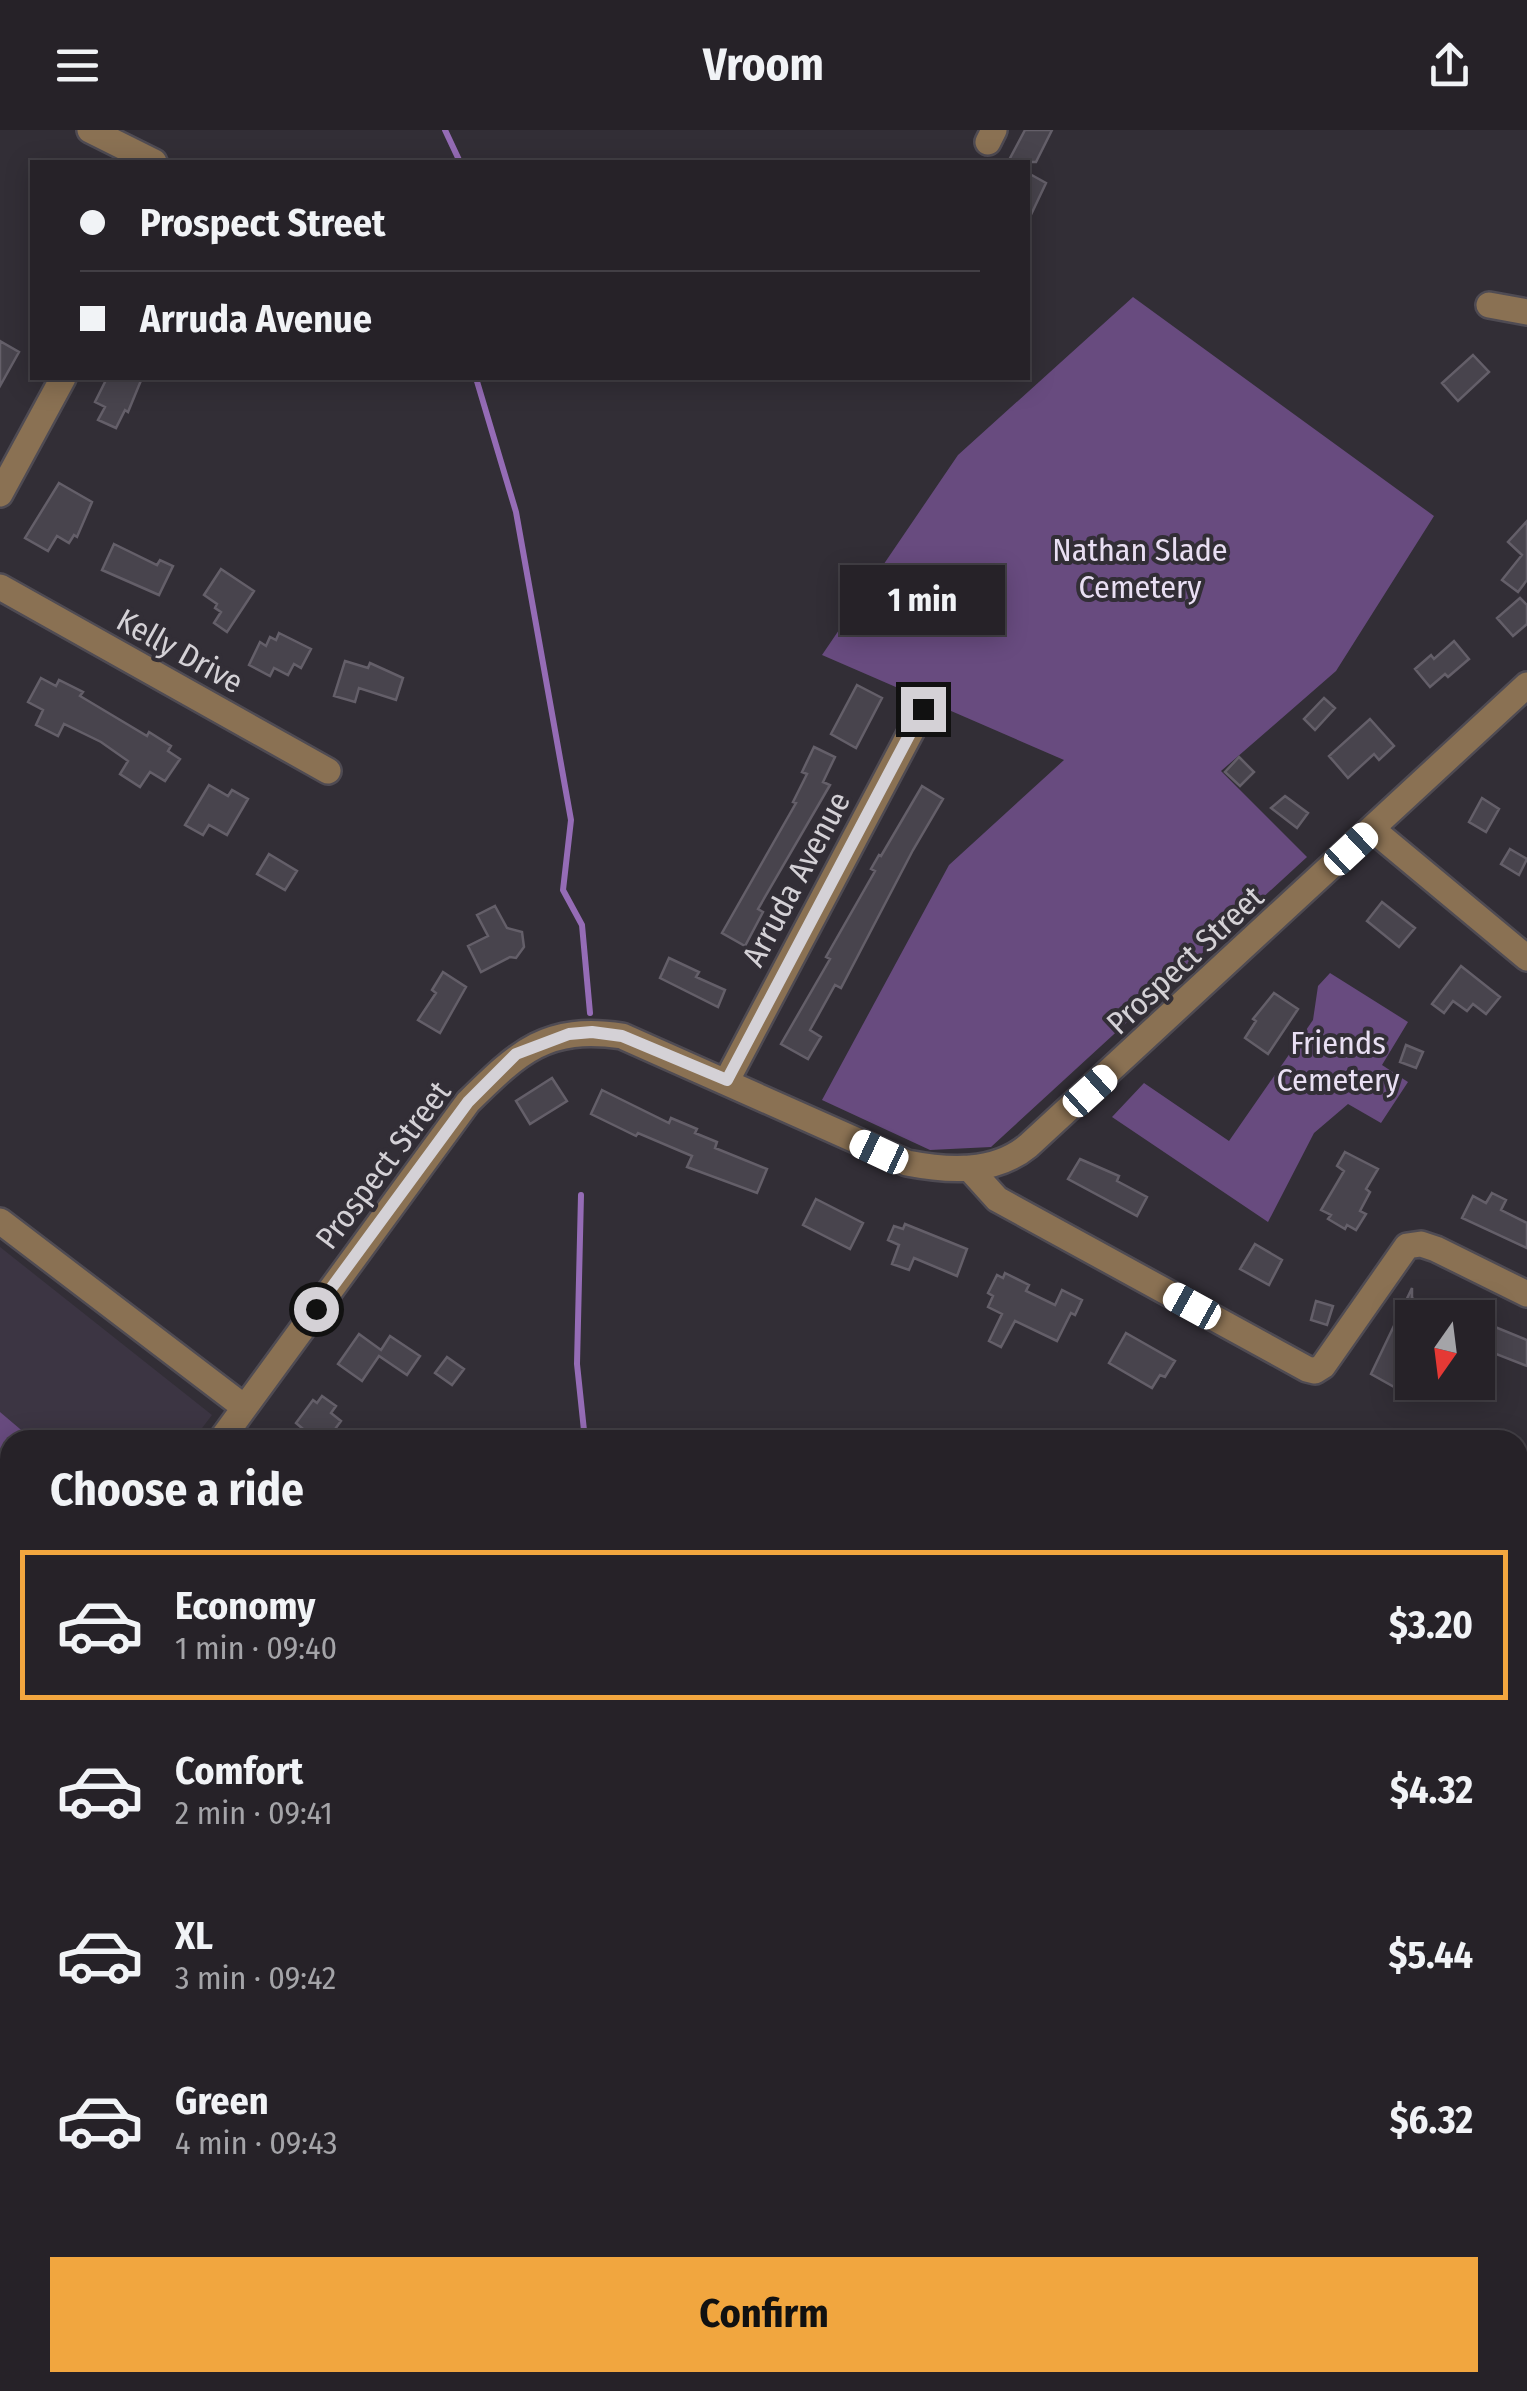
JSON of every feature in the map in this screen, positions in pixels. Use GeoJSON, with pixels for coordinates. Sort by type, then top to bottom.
{"type":"FeatureCollection","features":[{"type":"Feature","properties":{"kind":"street"},"geometry":{"type":"LineString","coordinates":[[90,130],[150,160]]}},
{"type":"Feature","properties":{"kind":"street"},"geometry":{"type":"LineString","coordinates":[[1489,305],[1527,312]]}},
{"type":"Feature","properties":{"kind":"street"},"geometry":{"type":"LineString","coordinates":[[0,494],[62,380]]}},
{"type":"Feature","properties":{"kind":"street","name":"Kelly Drive"},"geometry":{"type":"LineString","coordinates":[[0,586],[328,771]]}},
{"type":"Feature","properties":{"kind":"street","name":"Prospect Street"},"geometry":{"type":"LineString","coordinates":[[228,1430],[468,1102],[516,1054],[569,1034],[622,1036],[907,1162],[932,1168],[988,1166],[1023,1151],[1527,686]]}},
{"type":"Feature","properties":{"kind":"street","name":"Arruda Avenue"},"geometry":{"type":"LineString","coordinates":[[727,1080],[923,709]]}},
{"type":"Feature","properties":{"kind":"street"},"geometry":{"type":"LineString","coordinates":[[1372,829],[1527,958]]}},
{"type":"Feature","properties":{"kind":"street"},"geometry":{"type":"LineString","coordinates":[[969,1168],[997,1199],[1307,1370],[1322,1366],[1407,1246],[1436,1248],[1527,1294]]}},
{"type":"Feature","properties":{"kind":"street"},"geometry":{"type":"LineString","coordinates":[[0,1221],[244,1408]]}},
{"type":"Feature","properties":{"kind":"shaded area"},"geometry":{"type":"Polygon","coordinates":[[[0,1247],[212,1415],[201,1430],[0,1430],[0,1247]]]}},
{"type":"Feature","properties":{"kind":"green space","name":"Nathan Slade Cemetery"},"geometry":{"type":"Polygon","coordinates":[[[1133,297],[1434,516],[1336,671],[1221,771],[1307,857],[991,1147],[930,1150],[822,1100],[949,865],[1064,760],[822,655],[958,455],[1133,297]]]}},
{"type":"Feature","properties":{"kind":"green space","name":"Friends Cemetery"},"geometry":{"type":"Polygon","coordinates":[[[1330,973],[1408,1022],[1382,1065],[1408,1082],[1381,1123],[1348,1104],[1314,1133],[1268,1222],[1112,1117],[1144,1083],[1229,1141],[1313,1020],[1318,986],[1330,973]]]}},
{"type":"Feature","properties":{"kind":"green space"},"geometry":{"type":"Polygon","coordinates":[[[0,1412],[21,1430],[0,1430],[0,1412]]]}},
{"type":"Feature","properties":{"kind":"building"},"geometry":{"type":"Polygon","coordinates":[[[1025,130],[1052,130],[1036,162],[1009,160],[1025,130]]]}},
{"type":"Feature","properties":{"kind":"building"},"geometry":{"type":"Polygon","coordinates":[[[1030,174],[1046,183],[1030,217],[1030,174]]]}},
{"type":"Feature","properties":{"kind":"building"},"geometry":{"type":"Polygon","coordinates":[[[0,341],[19,352],[0,386],[0,341]]]}},
{"type":"Feature","properties":{"kind":"building"},"geometry":{"type":"Polygon","coordinates":[[[1473,355],[1489,372],[1458,401],[1442,383],[1473,355]]]}},
{"type":"Feature","properties":{"kind":"building"},"geometry":{"type":"Polygon","coordinates":[[[106,380],[141,380],[128,412],[125,410],[116,428],[98,420],[105,407],[95,402],[106,380]]]}},
{"type":"Feature","properties":{"kind":"building"},"geometry":{"type":"Polygon","coordinates":[[[59,483],[92,502],[77,537],[74,535],[69,543],[57,536],[48,551],[25,538],[59,483]]]}},
{"type":"Feature","properties":{"kind":"building"},"geometry":{"type":"Polygon","coordinates":[[[1527,521],[1527,580],[1518,592],[1502,580],[1522,555],[1508,542],[1527,521]]]}},
{"type":"Feature","properties":{"kind":"building"},"geometry":{"type":"Polygon","coordinates":[[[114,544],[157,565],[160,560],[173,566],[159,595],[102,570],[114,544]]]}},
{"type":"Feature","properties":{"kind":"building"},"geometry":{"type":"Polygon","coordinates":[[[221,569],[254,591],[227,632],[214,623],[221,612],[215,608],[217,604],[204,595],[221,569]]]}},
{"type":"Feature","properties":{"kind":"building"},"geometry":{"type":"Polygon","coordinates":[[[1520,598],[1527,605],[1527,624],[1513,636],[1497,618],[1520,598]]]}},
{"type":"Feature","properties":{"kind":"building"},"geometry":{"type":"Polygon","coordinates":[[[279,633],[311,649],[301,668],[294,664],[288,675],[274,668],[270,676],[249,665],[260,642],[266,646],[270,637],[276,640],[279,633]]]}},
{"type":"Feature","properties":{"kind":"building"},"geometry":{"type":"Polygon","coordinates":[[[1454,641],[1469,659],[1430,687],[1415,669],[1454,641]]]}},
{"type":"Feature","properties":{"kind":"building"},"geometry":{"type":"Polygon","coordinates":[[[345,661],[368,668],[370,663],[403,678],[396,700],[359,688],[355,702],[334,696],[345,661]]]}},
{"type":"Feature","properties":{"kind":"building"},"geometry":{"type":"Polygon","coordinates":[[[41,678],[56,686],[59,680],[83,692],[80,696],[171,746],[168,751],[180,759],[165,781],[150,772],[140,787],[120,774],[128,761],[101,742],[64,724],[58,736],[36,725],[43,710],[28,702],[41,678]]]}},
{"type":"Feature","properties":{"kind":"building"},"geometry":{"type":"Polygon","coordinates":[[[857,685],[882,698],[856,748],[831,734],[857,685]]]}},
{"type":"Feature","properties":{"kind":"building"},"geometry":{"type":"Polygon","coordinates":[[[1324,698],[1335,708],[1315,730],[1304,719],[1324,698]]]}},
{"type":"Feature","properties":{"kind":"building"},"geometry":{"type":"Polygon","coordinates":[[[1370,719],[1394,746],[1379,760],[1374,754],[1348,778],[1329,756],[1370,719]]]}},
{"type":"Feature","properties":{"kind":"building"},"geometry":{"type":"Polygon","coordinates":[[[814,747],[835,757],[823,782],[830,785],[758,909],[763,912],[745,946],[722,933],[796,803],[793,802],[807,774],[802,772],[814,747]]]}},
{"type":"Feature","properties":{"kind":"building"},"geometry":{"type":"Polygon","coordinates":[[[1239,757],[1254,772],[1240,786],[1225,772],[1239,757]]]}},
{"type":"Feature","properties":{"kind":"building"},"geometry":{"type":"Polygon","coordinates":[[[209,785],[228,796],[232,790],[248,799],[227,835],[209,825],[203,835],[185,825],[209,785]]]}},
{"type":"Feature","properties":{"kind":"building"},"geometry":{"type":"Polygon","coordinates":[[[922,786],[943,799],[841,988],[835,985],[810,1030],[821,1037],[808,1059],[781,1044],[830,959],[826,957],[875,871],[871,869],[922,786]]]}},
{"type":"Feature","properties":{"kind":"building"},"geometry":{"type":"Polygon","coordinates":[[[1285,796],[1308,813],[1297,828],[1271,808],[1285,796]]]}},
{"type":"Feature","properties":{"kind":"building"},"geometry":{"type":"Polygon","coordinates":[[[1482,798],[1499,809],[1486,832],[1469,822],[1482,798]]]}},
{"type":"Feature","properties":{"kind":"building"},"geometry":{"type":"Polygon","coordinates":[[[1510,849],[1527,859],[1519,875],[1501,864],[1510,849]]]}},
{"type":"Feature","properties":{"kind":"building"},"geometry":{"type":"Polygon","coordinates":[[[269,854],[297,871],[285,890],[257,874],[269,854]]]}},
{"type":"Feature","properties":{"kind":"building"},"geometry":{"type":"Polygon","coordinates":[[[1382,902],[1415,928],[1399,947],[1367,921],[1382,902]]]}},
{"type":"Feature","properties":{"kind":"building"},"geometry":{"type":"Polygon","coordinates":[[[495,906],[507,928],[522,932],[524,947],[516,958],[510,957],[481,972],[468,946],[488,936],[477,915],[495,906]]]}},
{"type":"Feature","properties":{"kind":"building"},"geometry":{"type":"Polygon","coordinates":[[[669,958],[699,972],[696,977],[725,990],[718,1007],[660,978],[669,958]]]}},
{"type":"Feature","properties":{"kind":"building"},"geometry":{"type":"Polygon","coordinates":[[[1461,966],[1500,997],[1486,1014],[1473,1004],[1467,1011],[1453,1001],[1444,1013],[1432,1004],[1461,966]]]}},
{"type":"Feature","properties":{"kind":"building"},"geometry":{"type":"Polygon","coordinates":[[[443,972],[466,987],[440,1033],[418,1020],[436,993],[432,990],[443,972]]]}},
{"type":"Feature","properties":{"kind":"building"},"geometry":{"type":"Polygon","coordinates":[[[1274,993],[1298,1009],[1268,1054],[1245,1038],[1256,1021],[1253,1019],[1274,993]]]}},
{"type":"Feature","properties":{"kind":"building"},"geometry":{"type":"Polygon","coordinates":[[[1406,1045],[1423,1052],[1416,1068],[1400,1062],[1406,1045]]]}},
{"type":"Feature","properties":{"kind":"building"},"geometry":{"type":"Polygon","coordinates":[[[552,1078],[567,1101],[530,1124],[516,1101],[552,1078]]]}},
{"type":"Feature","properties":{"kind":"building"},"geometry":{"type":"Polygon","coordinates":[[[602,1090],[669,1123],[671,1118],[697,1129],[695,1133],[717,1142],[715,1148],[767,1169],[757,1193],[687,1167],[692,1156],[638,1133],[636,1136],[591,1114],[602,1090]]]}},
{"type":"Feature","properties":{"kind":"building"},"geometry":{"type":"Polygon","coordinates":[[[1345,1152],[1378,1169],[1366,1189],[1370,1192],[1360,1211],[1366,1214],[1356,1230],[1347,1225],[1345,1229],[1321,1210],[1344,1171],[1337,1166],[1345,1152]]]}},
{"type":"Feature","properties":{"kind":"building"},"geometry":{"type":"Polygon","coordinates":[[[1080,1159],[1119,1176],[1117,1181],[1147,1197],[1137,1216],[1068,1179],[1080,1159]]]}},
{"type":"Feature","properties":{"kind":"building"},"geometry":{"type":"Polygon","coordinates":[[[1492,1193],[1506,1200],[1501,1210],[1527,1223],[1527,1248],[1462,1218],[1473,1196],[1486,1203],[1492,1193]]]}},
{"type":"Feature","properties":{"kind":"building"},"geometry":{"type":"Polygon","coordinates":[[[816,1199],[863,1223],[850,1249],[803,1225],[816,1199]]]}},
{"type":"Feature","properties":{"kind":"building"},"geometry":{"type":"Polygon","coordinates":[[[905,1224],[967,1249],[957,1276],[914,1258],[909,1270],[892,1264],[899,1245],[888,1240],[894,1226],[903,1229],[905,1224]]]}},
{"type":"Feature","properties":{"kind":"building"},"geometry":{"type":"Polygon","coordinates":[[[1255,1244],[1282,1260],[1269,1285],[1240,1269],[1255,1244]]]}},
{"type":"Feature","properties":{"kind":"building"},"geometry":{"type":"Polygon","coordinates":[[[1005,1273],[1029,1285],[1026,1291],[1055,1305],[1062,1290],[1082,1300],[1057,1341],[1015,1321],[1001,1347],[989,1341],[1002,1314],[988,1307],[993,1296],[988,1293],[997,1275],[1003,1278],[1005,1273]]]}},
{"type":"Feature","properties":{"kind":"building"},"geometry":{"type":"Polygon","coordinates":[[[1316,1301],[1333,1306],[1327,1325],[1311,1320],[1316,1301]]]}},
{"type":"Feature","properties":{"kind":"building"},"geometry":{"type":"Polygon","coordinates":[[[1395,1324],[1395,1387],[1371,1374],[1395,1324]]]}},
{"type":"Feature","properties":{"kind":"building"},"geometry":{"type":"Polygon","coordinates":[[[1495,1327],[1527,1340],[1527,1366],[1495,1354],[1495,1327]]]}},
{"type":"Feature","properties":{"kind":"building"},"geometry":{"type":"Polygon","coordinates":[[[1126,1333],[1175,1361],[1152,1388],[1109,1363],[1126,1333]]]}},
{"type":"Feature","properties":{"kind":"building"},"geometry":{"type":"Polygon","coordinates":[[[359,1334],[381,1350],[390,1336],[420,1356],[407,1375],[379,1356],[362,1381],[338,1364],[359,1334]]]}},
{"type":"Feature","properties":{"kind":"building"},"geometry":{"type":"Polygon","coordinates":[[[447,1357],[464,1369],[452,1385],[435,1373],[447,1357]]]}},
{"type":"Feature","properties":{"kind":"building"},"geometry":{"type":"Polygon","coordinates":[[[322,1396],[336,1406],[331,1413],[341,1421],[334,1430],[304,1430],[296,1423],[313,1400],[317,1403],[322,1396]]]}},
{"type":"Feature","properties":{"kind":"waterway"},"geometry":{"type":"LineString","coordinates":[[445,130],[459,160]]}},
{"type":"Feature","properties":{"kind":"waterway"},"geometry":{"type":"LineString","coordinates":[[477,380],[516,512],[571,820],[563,890],[582,925],[590,1013]]}},
{"type":"Feature","properties":{"kind":"waterway"},"geometry":{"type":"LineString","coordinates":[[581,1195],[577,1364],[584,1430]]}},
{"type":"Feature","properties":{"kind":"route"},"geometry":{"type":"LineString","coordinates":[[316,1309],[468,1102],[516,1054],[569,1034],[592,1032],[622,1036],[727,1080],[923,709]]}}]}
